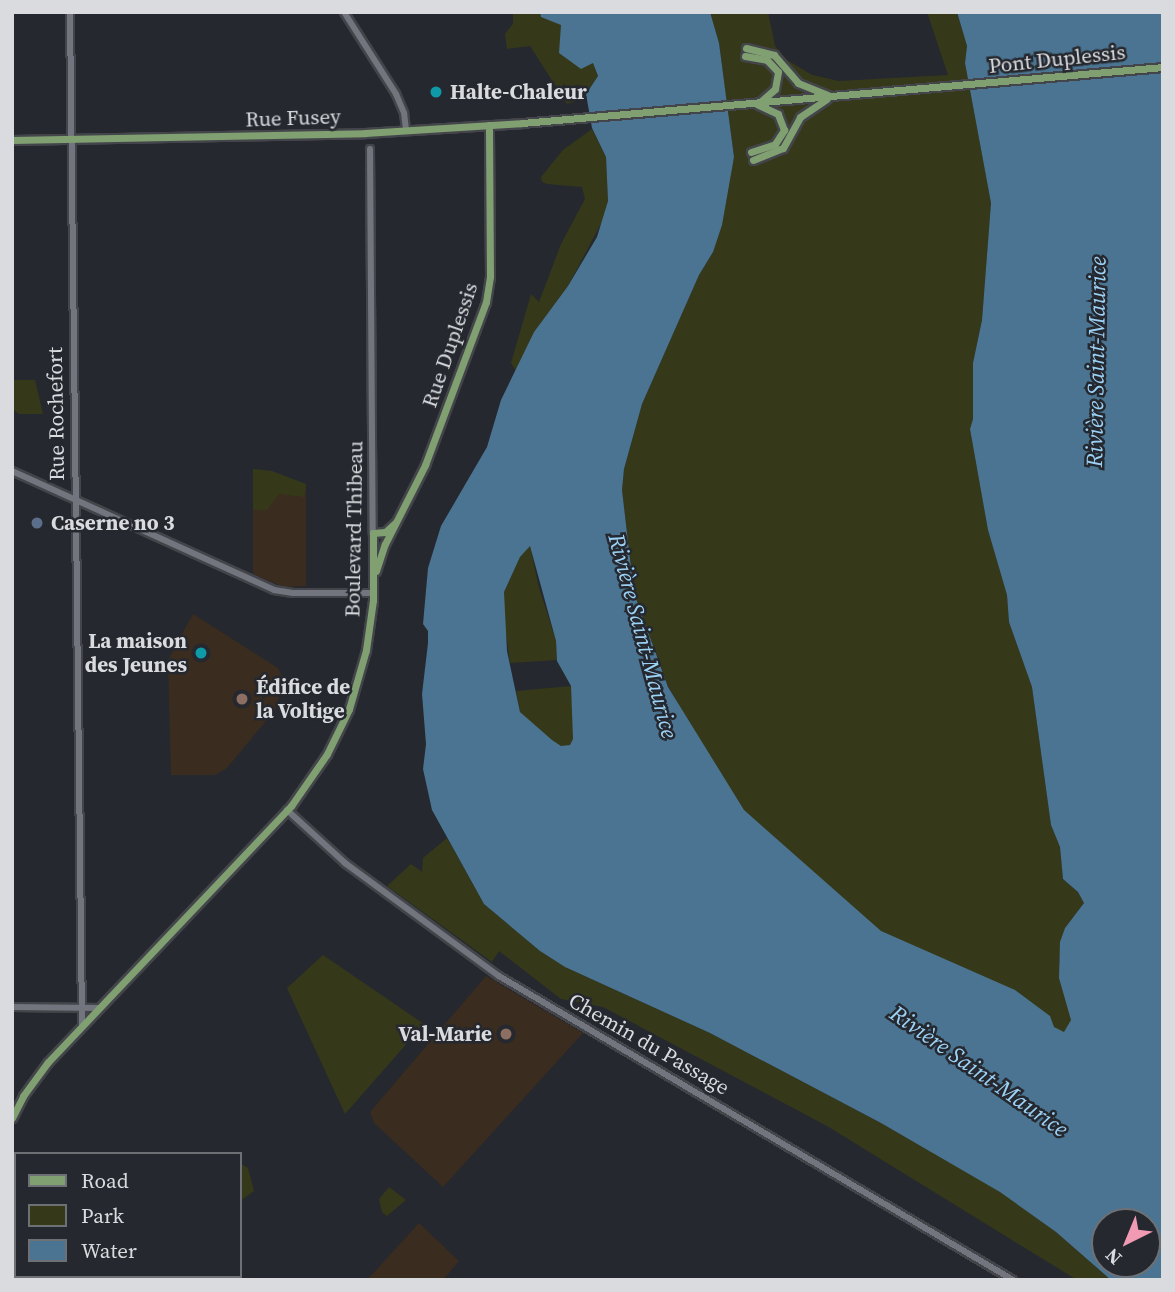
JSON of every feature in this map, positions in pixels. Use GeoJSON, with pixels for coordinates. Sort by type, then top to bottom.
{"type":"FeatureCollection","features":[{"type":"Feature","properties":{"kind":"main road"},"geometry":{"type":"LineString","coordinates":[[746,52],[771,53],[798,83],[832,96],[800,117],[783,148],[752,156],[776,143],[784,130],[776,113],[756,104],[775,89],[778,72],[767,60],[746,52]]}},
{"type":"Feature","properties":{"kind":"main road","name":"Pont Duplessis"},"geometry":{"type":"LineString","coordinates":[[756,104],[1163,66]]}},
{"type":"Feature","properties":{"kind":"main road","name":"Rue Fusey"},"geometry":{"type":"LineString","coordinates":[[12,140],[242,137],[406,130],[575,120],[756,104]]}},
{"type":"Feature","properties":{"kind":"main road","name":"Rue Duplessis"},"geometry":{"type":"LineString","coordinates":[[374,576],[395,523],[425,465],[488,296],[489,125]]}},
{"type":"Feature","properties":{"kind":"main road"},"geometry":{"type":"LineString","coordinates":[[373,533],[387,531],[395,523]]}},
{"type":"Feature","properties":{"kind":"main road","name":"Boulevard Thibeau"},"geometry":{"type":"LineString","coordinates":[[12,1118],[35,1078],[287,810],[327,754],[349,709],[366,650],[373,593],[373,533]]}},
{"type":"Feature","properties":{"kind":"street","name":"Rue Rochefort"},"geometry":{"type":"LineString","coordinates":[[70,12],[82,1025]]}},
{"type":"Feature","properties":{"kind":"street"},"geometry":{"type":"LineString","coordinates":[[344,12],[398,99],[406,130]]}},
{"type":"Feature","properties":{"kind":"street","name":"Boulevard Thibeau"},"geometry":{"type":"LineString","coordinates":[[370,149],[373,533]]}},
{"type":"Feature","properties":{"kind":"street"},"geometry":{"type":"LineString","coordinates":[[12,471],[277,591],[373,593]]}},
{"type":"Feature","properties":{"kind":"street","name":"Chemin du Passage"},"geometry":{"type":"LineString","coordinates":[[287,810],[345,863],[499,976],[1013,1280]]}},
{"type":"Feature","properties":{"kind":"street"},"geometry":{"type":"LineString","coordinates":[[12,1007],[99,1007]]}},
{"type":"Feature","properties":{"kind":"shaded area"},"geometry":{"type":"Polygon","coordinates":[[[253,481],[306,484],[306,586],[284,587],[253,574],[253,481]]]}},
{"type":"Feature","properties":{"kind":"shaded area"},"geometry":{"type":"Polygon","coordinates":[[[193,614],[278,668],[283,679],[276,709],[227,768],[215,775],[171,775],[168,660],[193,614]]]}},
{"type":"Feature","properties":{"kind":"shaded area"},"geometry":{"type":"Polygon","coordinates":[[[486,976],[583,1033],[443,1187],[374,1123],[370,1112],[486,976]]]}},
{"type":"Feature","properties":{"kind":"shaded area"},"geometry":{"type":"Polygon","coordinates":[[[419,1223],[459,1261],[443,1280],[367,1280],[419,1223]]]}},
{"type":"Feature","properties":{"kind":"green space"},"geometry":{"type":"Polygon","coordinates":[[[513,12],[558,12],[593,63],[598,76],[581,100],[567,104],[530,46],[507,49],[505,34],[513,24],[513,12]]]}},
{"type":"Feature","properties":{"kind":"green space"},"geometry":{"type":"Polygon","coordinates":[[[710,12],[768,12],[775,46],[787,60],[812,75],[839,81],[948,75],[927,12],[957,12],[967,46],[965,63],[991,203],[982,320],[973,363],[973,419],[970,429],[988,530],[1007,595],[1009,622],[1032,687],[1051,825],[1060,847],[1063,879],[1078,892],[1084,903],[1065,928],[1059,961],[1084,1046],[704,900],[520,712],[516,691],[571,686],[573,720],[699,745],[701,743],[668,686],[634,593],[622,490],[624,469],[642,404],[699,275],[713,252],[734,157],[719,43],[710,12]]]}},
{"type":"Feature","properties":{"kind":"green space"},"geometry":{"type":"Polygon","coordinates":[[[592,129],[606,157],[608,201],[604,218],[568,286],[534,332],[516,371],[511,363],[531,294],[539,302],[561,244],[585,199],[582,187],[547,184],[542,182],[541,177],[563,150],[592,129]]]}},
{"type":"Feature","properties":{"kind":"green space"},"geometry":{"type":"Polygon","coordinates":[[[12,380],[35,380],[43,414],[19,414],[12,409],[12,380]]]}},
{"type":"Feature","properties":{"kind":"green space"},"geometry":{"type":"Polygon","coordinates":[[[253,469],[272,471],[306,484],[304,497],[279,494],[267,510],[253,510],[253,469]]]}},
{"type":"Feature","properties":{"kind":"green space"},"geometry":{"type":"Polygon","coordinates":[[[530,545],[538,584],[556,641],[557,660],[510,663],[503,610],[504,592],[520,557],[530,545]]]}},
{"type":"Feature","properties":{"kind":"green space"},"geometry":{"type":"Polygon","coordinates":[[[447,838],[484,904],[540,951],[565,967],[710,1033],[881,1123],[1001,1192],[1056,1232],[1091,1263],[1091,1278],[1111,1280],[1077,1280],[827,1126],[603,1007],[561,999],[499,951],[492,962],[387,886],[411,864],[422,872],[423,858],[447,838]]]}},
{"type":"Feature","properties":{"kind":"green space"},"geometry":{"type":"Polygon","coordinates":[[[323,955],[424,1024],[345,1114],[287,988],[323,955]]]}},
{"type":"Feature","properties":{"kind":"green space"},"geometry":{"type":"Polygon","coordinates":[[[242,1164],[248,1168],[254,1191],[242,1200],[242,1164]]]}},
{"type":"Feature","properties":{"kind":"green space"},"geometry":{"type":"Polygon","coordinates":[[[389,1187],[406,1200],[387,1216],[382,1212],[379,1199],[389,1187]]]}},
{"type":"Feature","properties":{"kind":"water","name":"Rivière Saint-Maurice"},"geometry":{"type":"Polygon","coordinates":[[[540,12],[710,12],[719,43],[734,157],[722,225],[713,252],[699,275],[642,404],[624,469],[622,490],[634,593],[668,687],[744,810],[881,931],[1015,990],[1050,1016],[1054,1027],[1064,1032],[1071,1020],[1059,978],[1060,942],[1065,928],[1084,903],[1078,892],[1063,879],[1060,847],[1051,825],[1032,687],[1009,622],[1007,595],[988,530],[970,429],[973,419],[973,363],[982,320],[991,203],[965,63],[967,46],[957,12],[1163,12],[1163,1280],[1109,1278],[1161,1278],[1161,1208],[1091,1208],[1091,1263],[1056,1232],[1000,1192],[881,1123],[710,1033],[565,967],[540,951],[484,904],[432,810],[423,769],[426,744],[422,694],[428,631],[423,624],[428,568],[441,526],[487,447],[501,400],[534,332],[568,286],[597,237],[608,201],[606,157],[592,128],[586,94],[598,76],[593,63],[581,69],[559,53],[561,25],[541,17],[540,12]],[[530,546],[520,557],[504,592],[507,651],[520,712],[561,746],[570,745],[573,739],[571,686],[557,661],[556,641],[530,546]]]}},
{"type":"Feature","properties":{"kind":"place","name":"Halte-Chaleur"},"geometry":{"type":"Point","coordinates":[436,92]}},
{"type":"Feature","properties":{"kind":"place","name":"Caserne no 3"},"geometry":{"type":"Point","coordinates":[37,523]}},
{"type":"Feature","properties":{"kind":"place","name":"La maison des Jeunes"},"geometry":{"type":"Point","coordinates":[201,653]}},
{"type":"Feature","properties":{"kind":"place","name":"Édifice de la Voltige"},"geometry":{"type":"Point","coordinates":[242,699]}},
{"type":"Feature","properties":{"kind":"place","name":"Val-Marie"},"geometry":{"type":"Point","coordinates":[506,1034]}}]}
